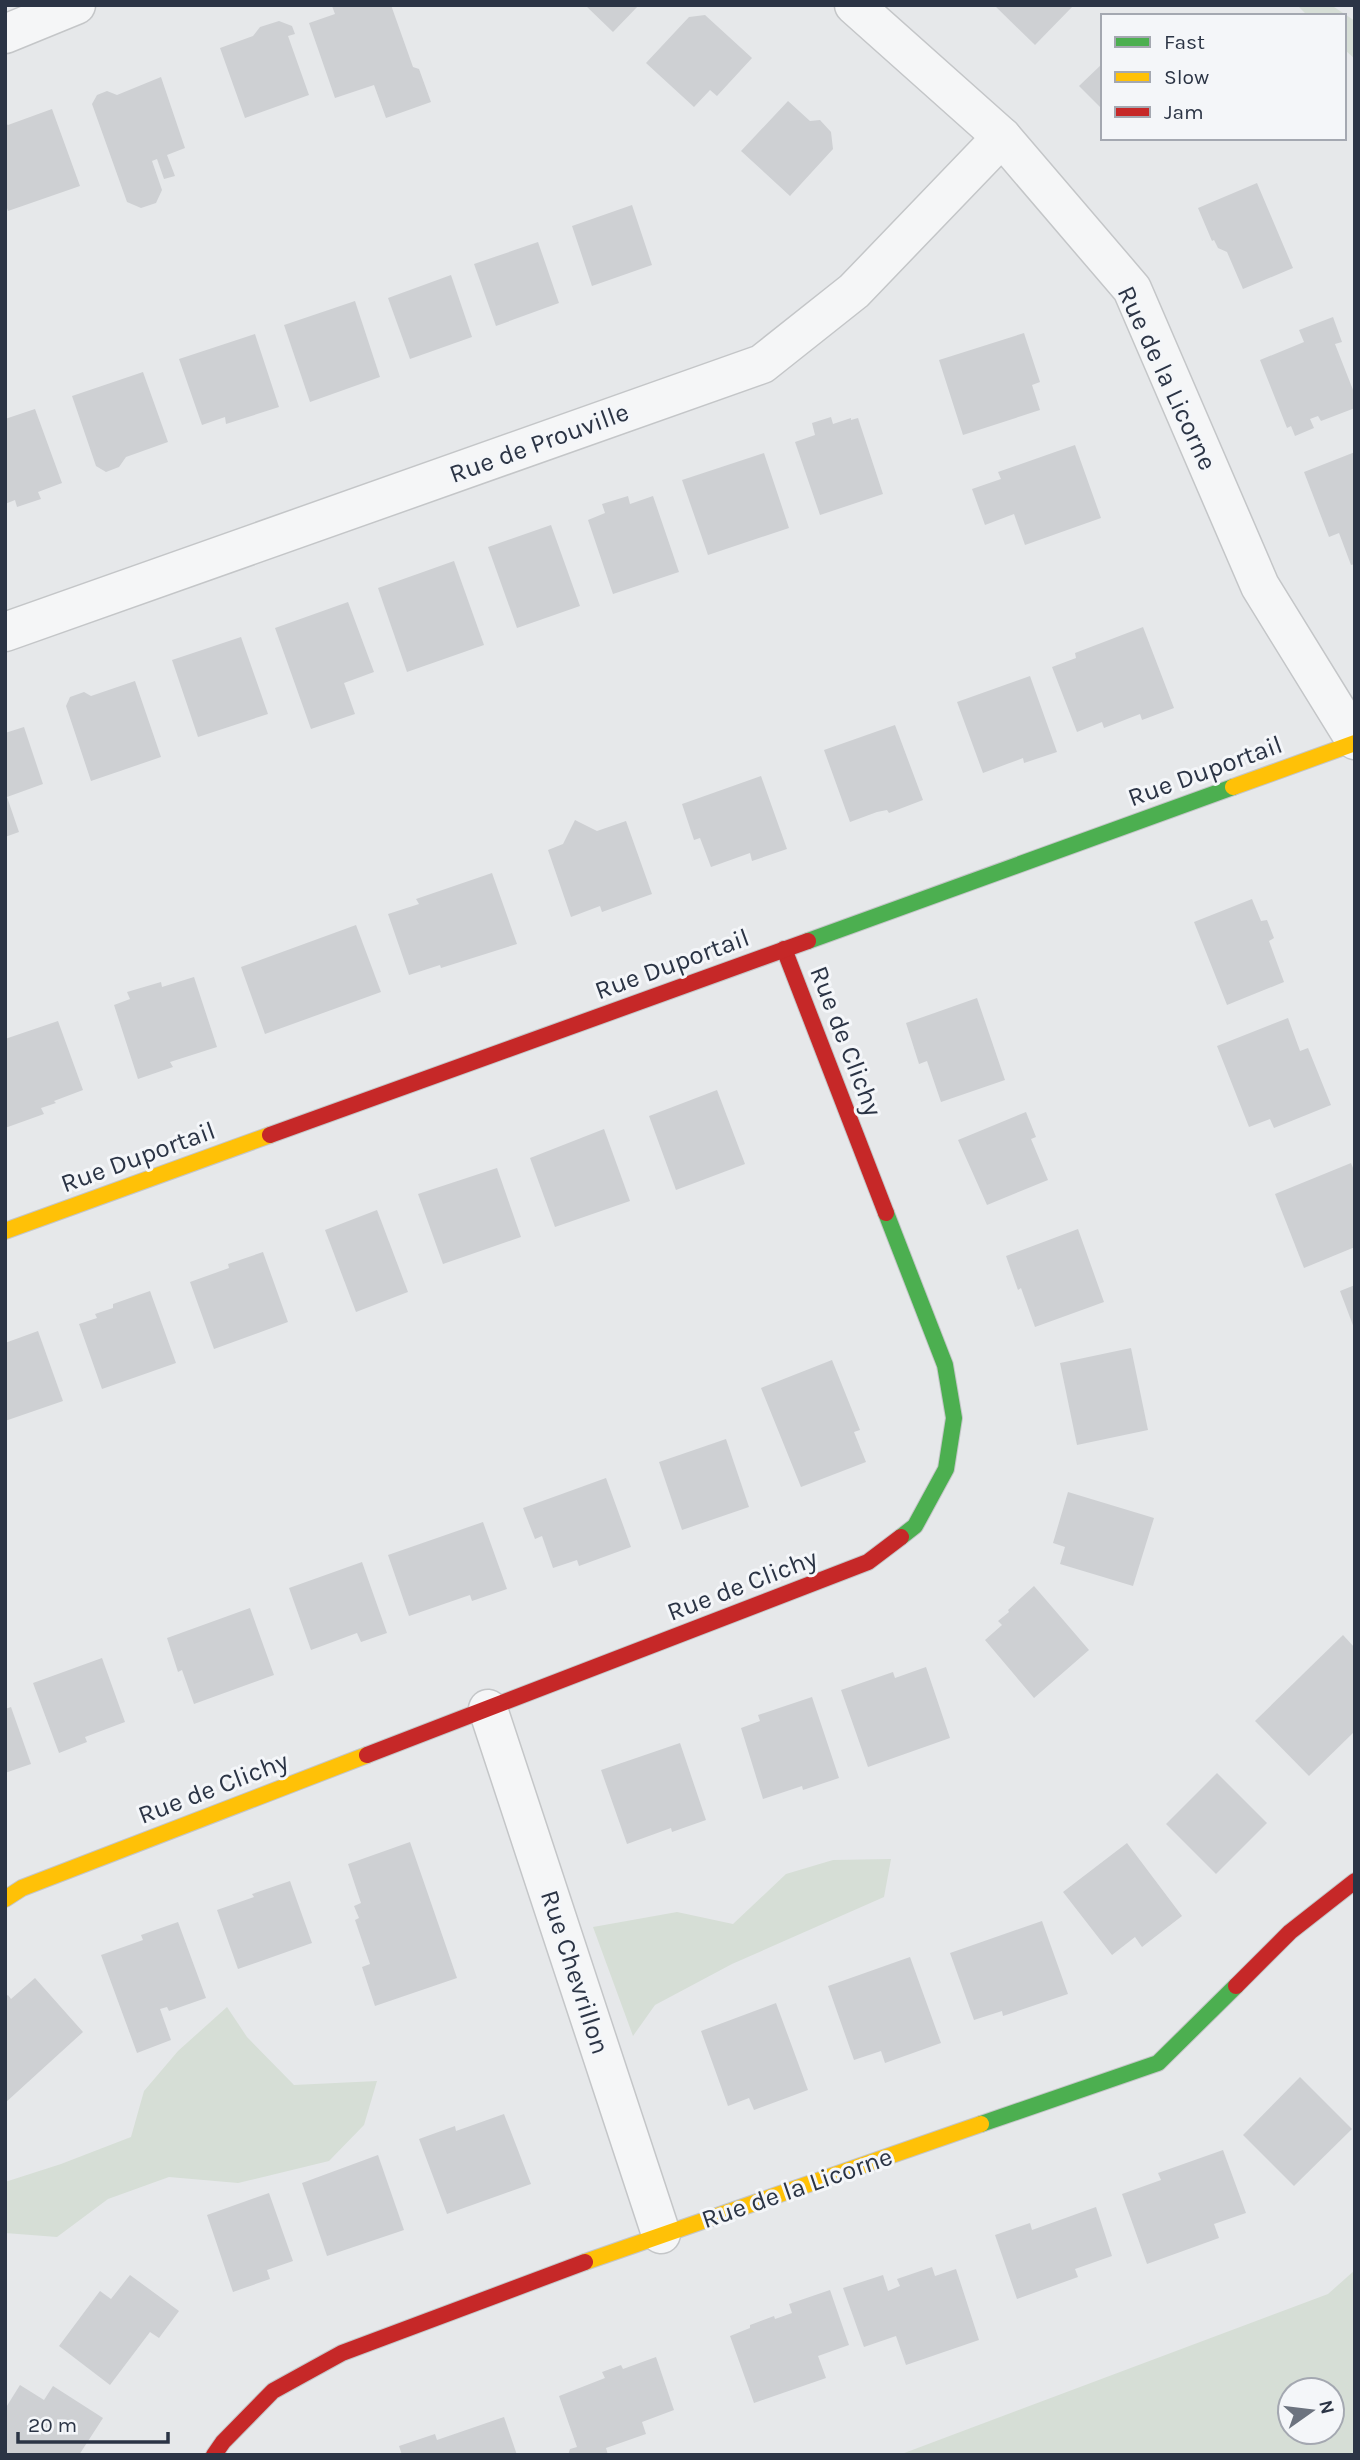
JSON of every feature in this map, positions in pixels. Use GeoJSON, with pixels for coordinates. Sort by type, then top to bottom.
{"type":"FeatureCollection","features":[{"type":"Feature","properties":{"kind":"street"},"geometry":{"type":"LineString","coordinates":[[5,34],[76,5]]}},
{"type":"Feature","properties":{"kind":"street","name":"Rue de la Licorne"},"geometry":{"type":"LineString","coordinates":[[854,5],[1002,137],[1132,289],[1260,586],[1355,742]]}},
{"type":"Feature","properties":{"kind":"street","name":"Rue de Prouville"},"geometry":{"type":"LineString","coordinates":[[5,632],[762,364],[854,290],[1002,137]]}},
{"type":"Feature","properties":{"kind":"street","name":"Rue Duportail"},"geometry":{"type":"LineString","coordinates":[[5,1231],[1355,742]]}},
{"type":"Feature","properties":{"kind":"street","name":"Rue de Clichy"},"geometry":{"type":"LineString","coordinates":[[5,1899],[22,1888],[869,1562],[915,1525],[946,1469],[954,1418],[944,1365],[784,949]]}},
{"type":"Feature","properties":{"kind":"street","name":"Rue Chevrillon"},"geometry":{"type":"LineString","coordinates":[[488,1709],[661,2235]]}},
{"type":"Feature","properties":{"kind":"street","name":"Rue de la Licorne"},"geometry":{"type":"LineString","coordinates":[[214,2455],[273,2390],[342,2353],[661,2235],[1158,2063],[1290,1931],[1355,1881]]}},
{"type":"Feature","properties":{"kind":"shaded area"},"geometry":{"type":"Polygon","coordinates":[[[1297,5],[1331,5],[1344,14],[1306,14],[1297,5]]]}},
{"type":"Feature","properties":{"kind":"shaded area"},"geometry":{"type":"Polygon","coordinates":[[[1346,15],[1355,21],[1355,59],[1346,51],[1346,15]]]}},
{"type":"Feature","properties":{"kind":"shaded area"},"geometry":{"type":"Polygon","coordinates":[[[891,1859],[884,1897],[732,1964],[655,2005],[633,2036],[593,1927],[677,1912],[733,1924],[786,1874],[833,1860],[891,1859]]]}},
{"type":"Feature","properties":{"kind":"shaded area"},"geometry":{"type":"Polygon","coordinates":[[[227,2007],[247,2037],[294,2085],[377,2081],[364,2125],[329,2161],[238,2183],[169,2177],[108,2199],[57,2237],[5,2233],[5,2182],[131,2137],[144,2091],[178,2051],[227,2007]]]}},
{"type":"Feature","properties":{"kind":"shaded area"},"geometry":{"type":"Polygon","coordinates":[[[1355,2270],[1355,2455],[899,2455],[1328,2294],[1355,2270]]]}},
{"type":"Feature","properties":{"kind":"building"},"geometry":{"type":"Polygon","coordinates":[[[391,5],[413,67],[419,69],[431,102],[386,118],[374,85],[335,98],[309,23],[335,14],[332,6],[391,5]]]}},
{"type":"Feature","properties":{"kind":"building"},"geometry":{"type":"Polygon","coordinates":[[[585,5],[639,5],[613,32],[585,5]]]}},
{"type":"Feature","properties":{"kind":"building"},"geometry":{"type":"Polygon","coordinates":[[[994,5],[1074,5],[1035,45],[994,5]]]}},
{"type":"Feature","properties":{"kind":"building"},"geometry":{"type":"Polygon","coordinates":[[[705,15],[752,58],[717,96],[710,90],[694,107],[646,63],[689,17],[705,15]]]}},
{"type":"Feature","properties":{"kind":"building"},"geometry":{"type":"Polygon","coordinates":[[[279,21],[292,26],[295,34],[288,36],[309,95],[245,118],[220,48],[253,36],[260,27],[279,21]]]}},
{"type":"Feature","properties":{"kind":"building"},"geometry":{"type":"Polygon","coordinates":[[[1101,65],[1101,108],[1079,86],[1101,65]]]}},
{"type":"Feature","properties":{"kind":"building"},"geometry":{"type":"Polygon","coordinates":[[[161,77],[185,148],[167,155],[175,176],[164,179],[157,159],[152,161],[162,190],[156,203],[141,208],[127,202],[92,104],[97,95],[107,91],[117,95],[161,77]]]}},
{"type":"Feature","properties":{"kind":"building"},"geometry":{"type":"Polygon","coordinates":[[[788,101],[810,121],[820,120],[831,132],[833,149],[790,196],[741,151],[788,101]]]}},
{"type":"Feature","properties":{"kind":"building"},"geometry":{"type":"Polygon","coordinates":[[[52,109],[80,186],[8,211],[5,202],[5,123],[8,125],[52,109]]]}},
{"type":"Feature","properties":{"kind":"building"},"geometry":{"type":"Polygon","coordinates":[[[1257,183],[1293,268],[1243,289],[1227,252],[1212,241],[1198,208],[1257,183]]]}},
{"type":"Feature","properties":{"kind":"building"},"geometry":{"type":"Polygon","coordinates":[[[632,205],[652,265],[592,286],[572,226],[632,205]]]}},
{"type":"Feature","properties":{"kind":"building"},"geometry":{"type":"Polygon","coordinates":[[[538,242],[559,303],[496,326],[474,264],[538,242]]]}},
{"type":"Feature","properties":{"kind":"building"},"geometry":{"type":"Polygon","coordinates":[[[451,275],[472,337],[410,359],[388,298],[451,275]]]}},
{"type":"Feature","properties":{"kind":"building"},"geometry":{"type":"Polygon","coordinates":[[[355,301],[380,377],[310,402],[284,325],[355,301]]]}},
{"type":"Feature","properties":{"kind":"building"},"geometry":{"type":"Polygon","coordinates":[[[1333,317],[1342,342],[1335,344],[1355,395],[1355,408],[1321,421],[1318,416],[1310,419],[1314,428],[1295,436],[1291,426],[1287,428],[1260,360],[1304,342],[1299,330],[1333,317]]]}},
{"type":"Feature","properties":{"kind":"building"},"geometry":{"type":"Polygon","coordinates":[[[1024,333],[1040,382],[1032,385],[1040,410],[963,435],[939,360],[1024,333]]]}},
{"type":"Feature","properties":{"kind":"building"},"geometry":{"type":"Polygon","coordinates":[[[255,334],[279,407],[226,424],[225,417],[202,425],[179,359],[255,334]]]}},
{"type":"Feature","properties":{"kind":"building"},"geometry":{"type":"Polygon","coordinates":[[[143,372],[168,442],[126,457],[119,467],[106,472],[96,466],[72,396],[143,372]]]}},
{"type":"Feature","properties":{"kind":"building"},"geometry":{"type":"Polygon","coordinates":[[[35,409],[62,483],[38,492],[41,499],[17,507],[15,500],[5,504],[5,419],[35,409]]]}},
{"type":"Feature","properties":{"kind":"building"},"geometry":{"type":"Polygon","coordinates":[[[831,417],[833,424],[858,418],[883,494],[820,515],[795,442],[815,435],[812,423],[831,417]]]}},
{"type":"Feature","properties":{"kind":"building"},"geometry":{"type":"Polygon","coordinates":[[[1075,445],[1101,518],[1025,545],[1014,514],[985,525],[972,489],[1001,479],[998,472],[1075,445]]]}},
{"type":"Feature","properties":{"kind":"building"},"geometry":{"type":"Polygon","coordinates":[[[1355,452],[1355,564],[1351,565],[1339,533],[1329,537],[1304,472],[1355,452]]]}},
{"type":"Feature","properties":{"kind":"building"},"geometry":{"type":"Polygon","coordinates":[[[764,453],[789,528],[708,555],[682,480],[764,453]]]}},
{"type":"Feature","properties":{"kind":"building"},"geometry":{"type":"Polygon","coordinates":[[[628,496],[630,504],[653,496],[679,572],[613,594],[588,520],[605,513],[602,504],[628,496]]]}},
{"type":"Feature","properties":{"kind":"building"},"geometry":{"type":"Polygon","coordinates":[[[551,525],[580,606],[517,628],[488,547],[551,525]]]}},
{"type":"Feature","properties":{"kind":"building"},"geometry":{"type":"Polygon","coordinates":[[[454,561],[484,645],[407,672],[378,588],[454,561]]]}},
{"type":"Feature","properties":{"kind":"building"},"geometry":{"type":"Polygon","coordinates":[[[348,602],[374,672],[344,683],[355,714],[311,729],[275,628],[348,602]]]}},
{"type":"Feature","properties":{"kind":"building"},"geometry":{"type":"Polygon","coordinates":[[[1143,627],[1174,708],[1142,720],[1140,714],[1104,728],[1102,722],[1077,732],[1052,667],[1076,658],[1075,653],[1143,627]]]}},
{"type":"Feature","properties":{"kind":"building"},"geometry":{"type":"Polygon","coordinates":[[[241,637],[268,714],[198,737],[172,660],[241,637]]]}},
{"type":"Feature","properties":{"kind":"building"},"geometry":{"type":"Polygon","coordinates":[[[1030,676],[1057,752],[1024,763],[1023,758],[983,773],[957,702],[1030,676]]]}},
{"type":"Feature","properties":{"kind":"building"},"geometry":{"type":"Polygon","coordinates":[[[135,681],[161,757],[91,781],[66,706],[70,697],[84,692],[91,696],[135,681]]]}},
{"type":"Feature","properties":{"kind":"building"},"geometry":{"type":"Polygon","coordinates":[[[895,725],[923,800],[889,813],[887,810],[877,812],[850,822],[824,750],[895,725]]]}},
{"type":"Feature","properties":{"kind":"building"},"geometry":{"type":"Polygon","coordinates":[[[24,727],[43,784],[7,797],[19,832],[5,837],[5,733],[24,727]]]}},
{"type":"Feature","properties":{"kind":"building"},"geometry":{"type":"Polygon","coordinates":[[[761,776],[787,849],[752,861],[750,853],[711,867],[700,838],[694,840],[682,804],[761,776]]]}},
{"type":"Feature","properties":{"kind":"building"},"geometry":{"type":"Polygon","coordinates":[[[575,820],[597,831],[626,821],[652,894],[602,912],[600,906],[571,917],[548,850],[563,844],[575,820]]]}},
{"type":"Feature","properties":{"kind":"building"},"geometry":{"type":"Polygon","coordinates":[[[492,873],[517,944],[441,968],[440,965],[409,975],[388,914],[419,904],[416,899],[492,873]]]}},
{"type":"Feature","properties":{"kind":"building"},"geometry":{"type":"Polygon","coordinates":[[[1252,899],[1261,921],[1267,920],[1274,938],[1269,941],[1284,982],[1227,1005],[1194,922],[1252,899]]]}},
{"type":"Feature","properties":{"kind":"building"},"geometry":{"type":"Polygon","coordinates":[[[356,925],[381,992],[265,1034],[241,967],[356,925]]]}},
{"type":"Feature","properties":{"kind":"building"},"geometry":{"type":"Polygon","coordinates":[[[194,977],[217,1047],[170,1062],[173,1067],[138,1079],[114,1005],[130,999],[127,992],[161,982],[162,987],[194,977]]]}},
{"type":"Feature","properties":{"kind":"building"},"geometry":{"type":"Polygon","coordinates":[[[977,998],[1005,1080],[941,1102],[927,1061],[919,1064],[906,1023],[977,998]]]}},
{"type":"Feature","properties":{"kind":"building"},"geometry":{"type":"Polygon","coordinates":[[[1288,1018],[1300,1051],[1308,1048],[1331,1105],[1274,1128],[1270,1119],[1249,1127],[1217,1046],[1288,1018]]]}},
{"type":"Feature","properties":{"kind":"building"},"geometry":{"type":"Polygon","coordinates":[[[58,1021],[83,1090],[41,1108],[44,1114],[5,1128],[5,1039],[58,1021]]]}},
{"type":"Feature","properties":{"kind":"building"},"geometry":{"type":"Polygon","coordinates":[[[717,1090],[745,1164],[676,1190],[649,1116],[717,1090]]]}},
{"type":"Feature","properties":{"kind":"building"},"geometry":{"type":"Polygon","coordinates":[[[1026,1112],[1036,1137],[1031,1139],[1048,1180],[987,1205],[958,1140],[1026,1112]]]}},
{"type":"Feature","properties":{"kind":"building"},"geometry":{"type":"Polygon","coordinates":[[[604,1129],[630,1201],[555,1227],[530,1158],[604,1129]]]}},
{"type":"Feature","properties":{"kind":"building"},"geometry":{"type":"Polygon","coordinates":[[[1351,1163],[1355,1173],[1355,1247],[1304,1268],[1275,1194],[1351,1163]]]}},
{"type":"Feature","properties":{"kind":"building"},"geometry":{"type":"Polygon","coordinates":[[[497,1168],[521,1237],[443,1264],[418,1194],[497,1168]]]}},
{"type":"Feature","properties":{"kind":"building"},"geometry":{"type":"Polygon","coordinates":[[[377,1210],[408,1292],[356,1312],[325,1230],[377,1210]]]}},
{"type":"Feature","properties":{"kind":"building"},"geometry":{"type":"Polygon","coordinates":[[[1078,1229],[1104,1302],[1035,1327],[1006,1256],[1078,1229]]]}},
{"type":"Feature","properties":{"kind":"building"},"geometry":{"type":"Polygon","coordinates":[[[263,1252],[288,1322],[214,1349],[190,1282],[229,1268],[228,1264],[263,1252]]]}},
{"type":"Feature","properties":{"kind":"building"},"geometry":{"type":"Polygon","coordinates":[[[1355,1285],[1355,1328],[1354,1328],[1340,1291],[1355,1285]]]}},
{"type":"Feature","properties":{"kind":"building"},"geometry":{"type":"Polygon","coordinates":[[[150,1291],[176,1363],[102,1389],[79,1324],[97,1318],[95,1314],[113,1308],[113,1304],[150,1291]]]}},
{"type":"Feature","properties":{"kind":"building"},"geometry":{"type":"Polygon","coordinates":[[[38,1331],[63,1401],[5,1421],[5,1343],[38,1331]]]}},
{"type":"Feature","properties":{"kind":"building"},"geometry":{"type":"Polygon","coordinates":[[[1131,1348],[1148,1430],[1077,1445],[1060,1363],[1131,1348]]]}},
{"type":"Feature","properties":{"kind":"building"},"geometry":{"type":"Polygon","coordinates":[[[832,1360],[860,1430],[854,1432],[866,1462],[801,1487],[761,1388],[832,1360]]]}},
{"type":"Feature","properties":{"kind":"building"},"geometry":{"type":"Polygon","coordinates":[[[726,1439],[749,1507],[682,1530],[659,1462],[726,1439]]]}},
{"type":"Feature","properties":{"kind":"building"},"geometry":{"type":"Polygon","coordinates":[[[606,1478],[631,1547],[579,1566],[577,1560],[553,1568],[542,1536],[535,1539],[523,1508],[606,1478]]]}},
{"type":"Feature","properties":{"kind":"building"},"geometry":{"type":"Polygon","coordinates":[[[1068,1492],[1154,1518],[1133,1586],[1060,1564],[1065,1547],[1053,1543],[1068,1492]]]}},
{"type":"Feature","properties":{"kind":"building"},"geometry":{"type":"Polygon","coordinates":[[[483,1522],[507,1589],[472,1601],[470,1595],[409,1616],[388,1555],[483,1522]]]}},
{"type":"Feature","properties":{"kind":"building"},"geometry":{"type":"Polygon","coordinates":[[[362,1562],[387,1633],[361,1642],[357,1633],[311,1650],[289,1588],[362,1562]]]}},
{"type":"Feature","properties":{"kind":"building"},"geometry":{"type":"Polygon","coordinates":[[[1034,1586],[1089,1650],[1034,1698],[985,1640],[1002,1625],[998,1621],[1034,1586]]]}},
{"type":"Feature","properties":{"kind":"building"},"geometry":{"type":"Polygon","coordinates":[[[250,1608],[274,1675],[194,1704],[182,1670],[178,1672],[167,1638],[250,1608]]]}},
{"type":"Feature","properties":{"kind":"building"},"geometry":{"type":"Polygon","coordinates":[[[1343,1635],[1355,1648],[1355,1731],[1309,1776],[1255,1721],[1343,1635]]]}},
{"type":"Feature","properties":{"kind":"building"},"geometry":{"type":"Polygon","coordinates":[[[102,1658],[125,1722],[85,1737],[87,1742],[59,1753],[33,1683],[102,1658]]]}},
{"type":"Feature","properties":{"kind":"building"},"geometry":{"type":"Polygon","coordinates":[[[926,1667],[950,1738],[868,1767],[841,1690],[893,1672],[895,1678],[926,1667]]]}},
{"type":"Feature","properties":{"kind":"building"},"geometry":{"type":"Polygon","coordinates":[[[812,1697],[839,1778],[803,1790],[802,1786],[763,1799],[741,1728],[760,1721],[758,1715],[812,1697]]]}},
{"type":"Feature","properties":{"kind":"building"},"geometry":{"type":"Polygon","coordinates":[[[11,1707],[31,1764],[5,1773],[5,1709],[11,1707]]]}},
{"type":"Feature","properties":{"kind":"building"},"geometry":{"type":"Polygon","coordinates":[[[680,1743],[706,1820],[672,1832],[671,1828],[627,1844],[601,1770],[680,1743]]]}},
{"type":"Feature","properties":{"kind":"building"},"geometry":{"type":"Polygon","coordinates":[[[1217,1773],[1267,1823],[1216,1874],[1166,1824],[1217,1773]]]}},
{"type":"Feature","properties":{"kind":"building"},"geometry":{"type":"Polygon","coordinates":[[[410,1842],[457,1978],[375,2006],[362,1967],[370,1964],[355,1920],[359,1918],[354,1906],[361,1903],[348,1864],[410,1842]]]}},
{"type":"Feature","properties":{"kind":"building"},"geometry":{"type":"Polygon","coordinates":[[[1127,1843],[1182,1916],[1142,1947],[1135,1937],[1112,1955],[1063,1892],[1127,1843]]]}},
{"type":"Feature","properties":{"kind":"building"},"geometry":{"type":"Polygon","coordinates":[[[290,1881],[312,1943],[238,1969],[217,1910],[290,1881]]]}},
{"type":"Feature","properties":{"kind":"building"},"geometry":{"type":"Polygon","coordinates":[[[1042,1921],[1068,1994],[1003,2016],[1002,2011],[974,2020],[950,1953],[1042,1921]]]}},
{"type":"Feature","properties":{"kind":"building"},"geometry":{"type":"Polygon","coordinates":[[[178,1922],[206,1998],[169,2011],[167,2007],[160,2009],[171,2040],[137,2053],[101,1955],[143,1940],[141,1935],[178,1922]]]}},
{"type":"Feature","properties":{"kind":"building"},"geometry":{"type":"Polygon","coordinates":[[[910,1957],[941,2043],[885,2063],[881,2051],[854,2060],[828,1986],[910,1957]]]}},
{"type":"Feature","properties":{"kind":"building"},"geometry":{"type":"Polygon","coordinates":[[[35,1978],[83,2032],[5,2103],[5,1997],[8,1995],[11,1999],[35,1978]]]}},
{"type":"Feature","properties":{"kind":"building"},"geometry":{"type":"Polygon","coordinates":[[[776,2003],[808,2090],[754,2110],[749,2098],[728,2106],[701,2031],[776,2003]]]}},
{"type":"Feature","properties":{"kind":"building"},"geometry":{"type":"Polygon","coordinates":[[[1300,2077],[1352,2129],[1294,2186],[1243,2135],[1300,2077]]]}},
{"type":"Feature","properties":{"kind":"building"},"geometry":{"type":"Polygon","coordinates":[[[504,2114],[531,2184],[447,2214],[419,2139],[455,2126],[456,2131],[504,2114]]]}},
{"type":"Feature","properties":{"kind":"building"},"geometry":{"type":"Polygon","coordinates":[[[1223,2150],[1246,2213],[1214,2224],[1219,2238],[1147,2264],[1122,2194],[1161,2180],[1158,2173],[1223,2150]]]}},
{"type":"Feature","properties":{"kind":"building"},"geometry":{"type":"Polygon","coordinates":[[[378,2155],[404,2230],[327,2256],[302,2183],[378,2155]]]}},
{"type":"Feature","properties":{"kind":"building"},"geometry":{"type":"Polygon","coordinates":[[[269,2193],[293,2261],[267,2270],[270,2279],[233,2292],[207,2215],[269,2193]]]}},
{"type":"Feature","properties":{"kind":"building"},"geometry":{"type":"Polygon","coordinates":[[[1096,2207],[1112,2256],[1075,2269],[1078,2277],[1017,2299],[995,2235],[1030,2223],[1032,2230],[1096,2207]]]}},
{"type":"Feature","properties":{"kind":"building"},"geometry":{"type":"Polygon","coordinates":[[[932,2267],[935,2276],[956,2269],[979,2340],[906,2365],[896,2336],[864,2347],[843,2288],[883,2275],[888,2291],[900,2286],[897,2279],[932,2267]]]}},
{"type":"Feature","properties":{"kind":"building"},"geometry":{"type":"Polygon","coordinates":[[[130,2275],[179,2311],[159,2338],[150,2332],[110,2385],[59,2346],[100,2291],[111,2299],[130,2275]]]}},
{"type":"Feature","properties":{"kind":"building"},"geometry":{"type":"Polygon","coordinates":[[[830,2290],[849,2345],[818,2356],[826,2378],[754,2403],[730,2336],[774,2316],[775,2319],[792,2313],[789,2304],[830,2290]]]}},
{"type":"Feature","properties":{"kind":"building"},"geometry":{"type":"Polygon","coordinates":[[[656,2357],[674,2410],[642,2422],[646,2434],[606,2448],[608,2455],[568,2455],[570,2449],[577,2447],[559,2396],[605,2378],[602,2372],[621,2365],[623,2369],[656,2357]]]}},
{"type":"Feature","properties":{"kind":"building"},"geometry":{"type":"Polygon","coordinates":[[[20,2385],[44,2400],[53,2386],[103,2418],[79,2455],[5,2455],[5,2409],[20,2385]]]}},
{"type":"Feature","properties":{"kind":"building"},"geometry":{"type":"Polygon","coordinates":[[[504,2417],[517,2455],[402,2455],[399,2446],[435,2434],[437,2440],[504,2417]]]}},
{"type":"Feature","properties":{"kind":"traffic: fast"},"geometry":{"type":"LineString","coordinates":[[808,941],[1233,787]]}},
{"type":"Feature","properties":{"kind":"traffic: fast"},"geometry":{"type":"LineString","coordinates":[[886,1213],[945,1365],[954,1418],[946,1469],[915,1526],[901,1537]]}},
{"type":"Feature","properties":{"kind":"traffic: fast"},"geometry":{"type":"LineString","coordinates":[[981,2124],[1158,2063],[1236,1986]]}},
{"type":"Feature","properties":{"kind":"traffic: slow"},"geometry":{"type":"LineString","coordinates":[[1233,787],[1355,743]]}},
{"type":"Feature","properties":{"kind":"traffic: slow"},"geometry":{"type":"LineString","coordinates":[[5,1231],[270,1135]]}},
{"type":"Feature","properties":{"kind":"traffic: slow"},"geometry":{"type":"LineString","coordinates":[[5,1899],[22,1888],[367,1755]]}},
{"type":"Feature","properties":{"kind":"traffic: slow"},"geometry":{"type":"LineString","coordinates":[[585,2262],[981,2124]]}},
{"type":"Feature","properties":{"kind":"traffic: jam"},"geometry":{"type":"LineString","coordinates":[[270,1135],[808,941]]}},
{"type":"Feature","properties":{"kind":"traffic: jam"},"geometry":{"type":"LineString","coordinates":[[784,949],[886,1213]]}},
{"type":"Feature","properties":{"kind":"traffic: jam"},"geometry":{"type":"LineString","coordinates":[[367,1755],[868,1562],[901,1537]]}},
{"type":"Feature","properties":{"kind":"traffic: jam"},"geometry":{"type":"LineString","coordinates":[[1236,1986],[1290,1932],[1355,1881]]}},
{"type":"Feature","properties":{"kind":"traffic: jam"},"geometry":{"type":"LineString","coordinates":[[214,2455],[223,2442],[273,2391],[342,2353],[585,2262]]}}]}
